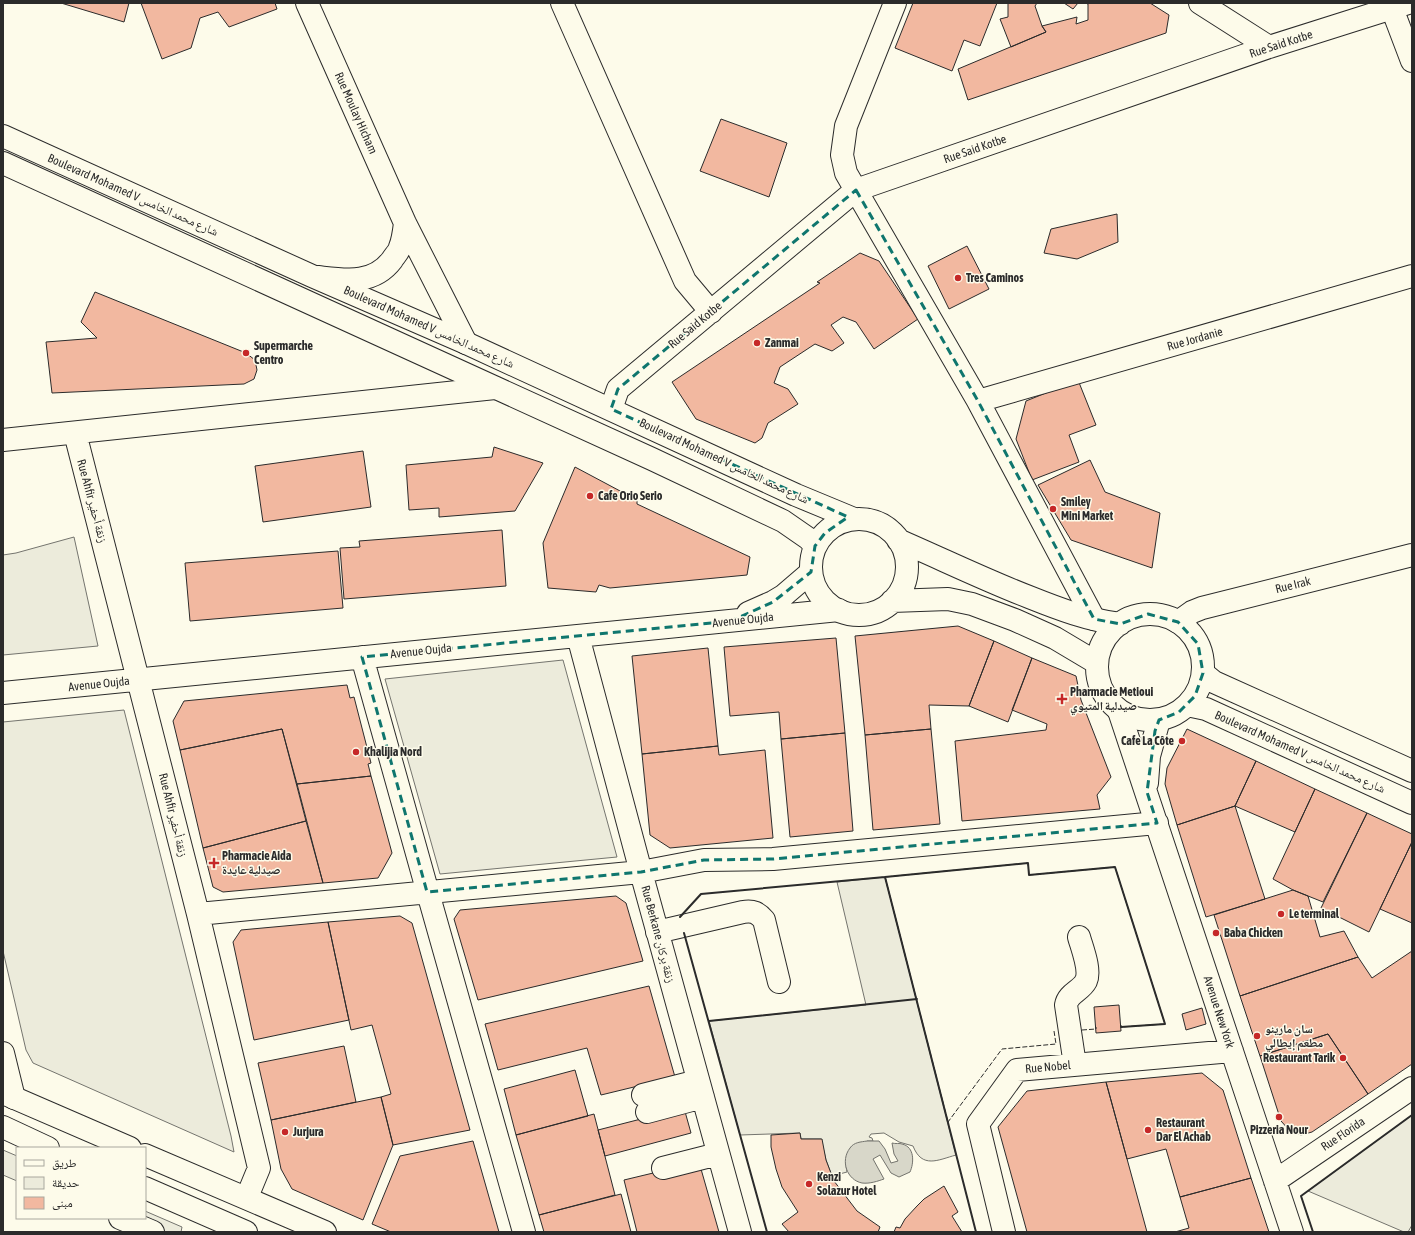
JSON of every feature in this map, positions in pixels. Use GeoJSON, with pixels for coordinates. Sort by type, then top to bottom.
{"type":"FeatureCollection","features":[{"type":"Feature","properties":{"kind":"street","name":"Rue Moulay Hicham"},"geometry":{"type":"LineString","coordinates":[[307,3],[405,223],[466,343]]}},
{"type":"Feature","properties":{"kind":"street"},"geometry":{"type":"LineString","coordinates":[[562,3],[685,281],[711,312]]}},
{"type":"Feature","properties":{"kind":"street"},"geometry":{"type":"LineString","coordinates":[[895,3],[846,126],[842,146],[843,162],[846,173],[978,401],[1094,619]]}},
{"type":"Feature","properties":{"kind":"street"},"geometry":{"type":"LineString","coordinates":[[1200,3],[1270,47]]}},
{"type":"Feature","properties":{"kind":"street"},"geometry":{"type":"LineString","coordinates":[[1397,5],[1412,61]]}},
{"type":"Feature","properties":{"kind":"street","name":"Rue Said Kotbe"},"geometry":{"type":"LineString","coordinates":[[611,409],[618,389],[856,190],[1270,47],[1397,5]]}},
{"type":"Feature","properties":{"kind":"street","name":"Boulevard Mohamed V شارع محمد الخامس"},"geometry":{"type":"LineString","coordinates":[[3,136],[312,276],[466,343],[796,495],[854,519]]}},
{"type":"Feature","properties":{"kind":"street","name":"Boulevard Mohamed V شارع محمد الخامس"},"geometry":{"type":"LineString","coordinates":[[3,162],[652,459],[783,521],[809,539],[815,546]]}},
{"type":"Feature","properties":{"kind":"street"},"geometry":{"type":"LineString","coordinates":[[312,276],[343,280],[363,279],[380,272],[390,263],[400,249],[405,223]]}},
{"type":"Feature","properties":{"kind":"street","name":"Rue Jordanie"},"geometry":{"type":"LineString","coordinates":[[978,401],[1412,276]]}},
{"type":"Feature","properties":{"kind":"street"},"geometry":{"type":"LineString","coordinates":[[3,440],[495,388]]}},
{"type":"Feature","properties":{"kind":"street","name":"Rue Ahfir زنقة أحفير"},"geometry":{"type":"LineString","coordinates":[[75,433],[198,914],[259,1168],[247,1197]]}},
{"type":"Feature","properties":{"kind":"street"},"geometry":{"type":"LineString","coordinates":[[854,519],[867,520],[890,530],[898,540],[904,552],[907,566],[905,580],[899,593],[892,601],[883,608],[873,612],[861,614],[850,614],[828,604],[820,595],[814,584],[811,572],[811,559],[815,546],[825,533],[838,523],[854,519]]}},
{"type":"Feature","properties":{"kind":"street"},"geometry":{"type":"LineString","coordinates":[[898,540],[1002,586],[1058,608],[1100,622],[1120,624]]}},
{"type":"Feature","properties":{"kind":"street","name":"Rue Irak"},"geometry":{"type":"LineString","coordinates":[[1178,622],[1192,612],[1202,608],[1412,555]]}},
{"type":"Feature","properties":{"kind":"street"},"geometry":{"type":"LineString","coordinates":[[731,621],[774,602],[794,588],[811,572]]}},
{"type":"Feature","properties":{"kind":"street"},"geometry":{"type":"LineString","coordinates":[[892,601],[948,600],[972,604],[1015,620],[1055,638],[1097,663]]}},
{"type":"Feature","properties":{"kind":"street","name":"Avenue Oujda"},"geometry":{"type":"LineString","coordinates":[[3,693],[839,610]]}},
{"type":"Feature","properties":{"kind":"street"},"geometry":{"type":"LineString","coordinates":[[1148,614],[1164,616],[1178,622],[1190,631],[1198,644],[1203,658],[1204,673],[1201,685],[1187,706],[1169,717],[1159,720],[1145,720],[1131,717],[1119,710],[1107,698],[1099,681],[1097,663],[1101,648],[1108,635],[1120,624],[1134,617],[1148,614]]}},
{"type":"Feature","properties":{"kind":"street","name":"Rue Berkane زنقة بركان"},"geometry":{"type":"LineString","coordinates":[[578,636],[657,932],[740,1232]]}},
{"type":"Feature","properties":{"kind":"street"},"geometry":{"type":"LineString","coordinates":[[362,657],[524,1232]]}},
{"type":"Feature","properties":{"kind":"street"},"geometry":{"type":"LineString","coordinates":[[1204,673],[1214,682],[1412,771]]}},
{"type":"Feature","properties":{"kind":"street","name":"Boulevard Mohamed V شارع محمد الخامس"},"geometry":{"type":"LineString","coordinates":[[1187,706],[1206,710],[1412,802]]}},
{"type":"Feature","properties":{"kind":"street","name":"Avenue New York"},"geometry":{"type":"LineString","coordinates":[[1119,710],[1292,1232]]}},
{"type":"Feature","properties":{"kind":"street","name":"Avenue New York"},"geometry":{"type":"LineString","coordinates":[[1147,792],[1149,756],[1159,720]]}},
{"type":"Feature","properties":{"kind":"street"},"geometry":{"type":"LineString","coordinates":[[198,914],[641,872],[704,860],[774,859],[1157,822]]}},
{"type":"Feature","properties":{"kind":"street"},"geometry":{"type":"LineString","coordinates":[[657,932],[744,912],[755,912],[764,920],[778,982]]}},
{"type":"Feature","properties":{"kind":"street"},"geometry":{"type":"LineString","coordinates":[[1075,1065],[1066,1005],[1069,997],[1086,981],[1087,968],[1079,937]]}},
{"type":"Feature","properties":{"kind":"street","name":"Rue Nobel"},"geometry":{"type":"LineString","coordinates":[[1004,1232],[978,1124],[1017,1070],[1232,1051]]}},
{"type":"Feature","properties":{"kind":"street"},"geometry":{"type":"LineString","coordinates":[[3,1053],[8,1096],[128,1147]]}},
{"type":"Feature","properties":{"kind":"street","name":"Rue Florida"},"geometry":{"type":"LineString","coordinates":[[1275,1181],[1412,1088]]}},
{"type":"Feature","properties":{"kind":"street"},"geometry":{"type":"LineString","coordinates":[[645,1104],[700,1089]]}},
{"type":"Feature","properties":{"kind":"street"},"geometry":{"type":"LineString","coordinates":[[3,1127],[46,1147]]}},
{"type":"Feature","properties":{"kind":"street"},"geometry":{"type":"LineString","coordinates":[[663,1168],[718,1154]]}},
{"type":"Feature","properties":{"kind":"street"},"geometry":{"type":"LineString","coordinates":[[146,1155],[247,1197],[325,1232]]}},
{"type":"Feature","properties":{"kind":"street"},"geometry":{"type":"LineString","coordinates":[[146,1188],[246,1232]]}},
{"type":"Feature","properties":{"kind":"street"},"geometry":{"type":"LineString","coordinates":[[122,1219],[153,1232]]}},
{"type":"Feature","properties":{"kind":"highlighted area"},"geometry":{"type":"Polygon","coordinates":[[[856,190],[978,401],[1094,619],[1120,624],[1148,614],[1178,622],[1198,644],[1203,673],[1195,696],[1179,712],[1159,720],[1155,731],[1147,792],[1157,823],[773,859],[704,860],[641,872],[427,892],[362,657],[731,621],[773,602],[811,572],[815,546],[825,533],[848,517],[611,409],[618,389],[856,190]]]}},
{"type":"Feature","properties":{"kind":"green space"},"geometry":{"type":"Polygon","coordinates":[[[74,537],[98,646],[3,655],[3,555],[16,553],[74,537]]]}},
{"type":"Feature","properties":{"kind":"green space"},"geometry":{"type":"Polygon","coordinates":[[[563,660],[617,857],[440,874],[385,679],[563,660]]]}},
{"type":"Feature","properties":{"kind":"green space"},"geometry":{"type":"Polygon","coordinates":[[[124,710],[234,1152],[33,1063],[26,1050],[3,951],[3,722],[124,710]]]}},
{"type":"Feature","properties":{"kind":"green space"},"geometry":{"type":"Polygon","coordinates":[[[885,877],[956,1155],[931,1161],[926,1160],[921,1158],[913,1146],[899,1142],[884,1133],[871,1134],[869,1137],[872,1138],[873,1141],[867,1141],[846,1166],[847,1172],[832,1176],[821,1139],[801,1139],[800,1133],[740,1135],[709,1021],[866,1005],[837,882],[885,877]]]}},
{"type":"Feature","properties":{"kind":"green space"},"geometry":{"type":"Polygon","coordinates":[[[1412,1115],[1412,1225],[1408,1232],[1404,1232],[1308,1191],[1412,1115]]]}},
{"type":"Feature","properties":{"kind":"green space"},"geometry":{"type":"Polygon","coordinates":[[[3,1150],[16,1156],[16,1181],[3,1175],[3,1150]]]}},
{"type":"Feature","properties":{"kind":"green space"},"geometry":{"type":"Polygon","coordinates":[[[146,1211],[182,1227],[181,1232],[164,1232],[146,1219],[146,1211]]]}},
{"type":"Feature","properties":{"kind":"shaded area"},"geometry":{"type":"Polygon","coordinates":[[[867,1141],[879,1141],[885,1149],[891,1163],[898,1161],[894,1154],[892,1143],[901,1144],[909,1148],[913,1160],[910,1172],[899,1177],[891,1173],[880,1155],[873,1159],[884,1179],[862,1183],[852,1178],[845,1164],[847,1153],[854,1145],[867,1141]]]}},
{"type":"Feature","properties":{"kind":"building"},"geometry":{"type":"Polygon","coordinates":[[[61,3],[129,3],[124,22],[61,3]]]}},
{"type":"Feature","properties":{"kind":"building"},"geometry":{"type":"Polygon","coordinates":[[[141,3],[275,3],[277,9],[229,27],[218,12],[200,18],[191,48],[162,59],[141,3]]]}},
{"type":"Feature","properties":{"kind":"building"},"geometry":{"type":"Polygon","coordinates":[[[913,3],[997,3],[980,46],[964,40],[952,71],[895,48],[913,3]]]}},
{"type":"Feature","properties":{"kind":"building"},"geometry":{"type":"Polygon","coordinates":[[[1008,3],[1037,3],[1035,6],[1042,26],[1046,32],[1011,47],[1000,19],[1008,17],[1008,3]]]}},
{"type":"Feature","properties":{"kind":"building"},"geometry":{"type":"Polygon","coordinates":[[[1064,3],[1078,3],[1073,9],[1064,3]]]}},
{"type":"Feature","properties":{"kind":"building"},"geometry":{"type":"Polygon","coordinates":[[[1085,3],[1150,3],[1169,15],[1166,33],[968,100],[958,69],[1046,32],[1042,26],[1077,17],[1076,24],[1088,20],[1088,4],[1085,3]]]}},
{"type":"Feature","properties":{"kind":"building"},"geometry":{"type":"Polygon","coordinates":[[[721,119],[787,143],[769,197],[700,171],[721,119]]]}},
{"type":"Feature","properties":{"kind":"building"},"geometry":{"type":"Polygon","coordinates":[[[1117,214],[1118,242],[1077,259],[1044,253],[1051,229],[1117,214]]]}},
{"type":"Feature","properties":{"kind":"building","name":"Tres Caminos"},"geometry":{"type":"Polygon","coordinates":[[[967,246],[989,289],[949,309],[928,266],[967,246]]]}},
{"type":"Feature","properties":{"kind":"building"},"geometry":{"type":"Polygon","coordinates":[[[860,253],[879,261],[918,319],[874,349],[856,322],[843,317],[831,325],[844,343],[832,351],[815,344],[780,367],[774,383],[788,389],[798,404],[768,423],[762,438],[755,443],[696,419],[672,382],[820,283],[817,282],[860,253]]]}},
{"type":"Feature","properties":{"kind":"building"},"geometry":{"type":"Polygon","coordinates":[[[95,292],[246,353],[255,360],[257,370],[254,379],[244,384],[52,393],[46,342],[97,338],[81,322],[95,292]]]}},
{"type":"Feature","properties":{"kind":"building"},"geometry":{"type":"Polygon","coordinates":[[[1078,380],[1096,425],[1069,435],[1079,462],[1032,480],[1016,439],[1026,401],[1078,380]]]}},
{"type":"Feature","properties":{"kind":"building"},"geometry":{"type":"Polygon","coordinates":[[[494,447],[543,463],[515,511],[439,517],[439,508],[409,510],[406,465],[492,457],[494,447]]]}},
{"type":"Feature","properties":{"kind":"building"},"geometry":{"type":"Polygon","coordinates":[[[363,451],[371,507],[263,522],[255,466],[363,451]]]}},
{"type":"Feature","properties":{"kind":"building"},"geometry":{"type":"Polygon","coordinates":[[[1090,460],[1105,492],[1160,513],[1152,568],[1071,540],[1038,485],[1090,460]]]}},
{"type":"Feature","properties":{"kind":"building"},"geometry":{"type":"Polygon","coordinates":[[[575,467],[637,500],[637,504],[750,557],[747,575],[610,588],[599,585],[596,592],[548,588],[543,543],[575,467]]]}},
{"type":"Feature","properties":{"kind":"building"},"geometry":{"type":"Polygon","coordinates":[[[502,530],[506,586],[344,599],[340,548],[360,547],[359,541],[502,530]]]}},
{"type":"Feature","properties":{"kind":"building"},"geometry":{"type":"Polygon","coordinates":[[[338,551],[343,608],[190,621],[185,563],[338,551]]]}},
{"type":"Feature","properties":{"kind":"building"},"geometry":{"type":"Polygon","coordinates":[[[958,626],[994,641],[969,706],[929,705],[931,729],[865,735],[855,636],[958,626]]]}},
{"type":"Feature","properties":{"kind":"building"},"geometry":{"type":"Polygon","coordinates":[[[836,638],[845,733],[781,739],[779,712],[730,716],[724,647],[836,638]]]}},
{"type":"Feature","properties":{"kind":"building"},"geometry":{"type":"Polygon","coordinates":[[[994,641],[1032,658],[1008,722],[969,706],[994,641]]]}},
{"type":"Feature","properties":{"kind":"building"},"geometry":{"type":"Polygon","coordinates":[[[708,648],[718,746],[642,754],[632,656],[708,648]]]}},
{"type":"Feature","properties":{"kind":"building"},"geometry":{"type":"Polygon","coordinates":[[[1032,658],[1076,676],[1081,700],[1111,777],[1097,795],[1100,809],[962,821],[955,741],[1046,730],[1047,724],[1012,710],[1032,658]]]}},
{"type":"Feature","properties":{"kind":"building"},"geometry":{"type":"Polygon","coordinates":[[[347,685],[350,698],[354,697],[371,763],[368,764],[371,776],[297,784],[282,729],[180,750],[173,721],[184,701],[347,685]]]}},
{"type":"Feature","properties":{"kind":"building"},"geometry":{"type":"Polygon","coordinates":[[[282,729],[306,821],[203,848],[180,750],[282,729]]]}},
{"type":"Feature","properties":{"kind":"building"},"geometry":{"type":"Polygon","coordinates":[[[931,729],[940,824],[873,830],[865,735],[931,729]]]}},
{"type":"Feature","properties":{"kind":"building"},"geometry":{"type":"Polygon","coordinates":[[[1187,729],[1256,761],[1235,806],[1177,825],[1165,784],[1167,768],[1187,729]]]}},
{"type":"Feature","properties":{"kind":"building"},"geometry":{"type":"Polygon","coordinates":[[[845,733],[853,831],[790,837],[781,739],[845,733]]]}},
{"type":"Feature","properties":{"kind":"building"},"geometry":{"type":"Polygon","coordinates":[[[718,746],[719,755],[765,750],[773,838],[670,848],[650,835],[642,754],[718,746]]]}},
{"type":"Feature","properties":{"kind":"building"},"geometry":{"type":"Polygon","coordinates":[[[1256,761],[1315,789],[1295,832],[1235,806],[1256,761]]]}},
{"type":"Feature","properties":{"kind":"building"},"geometry":{"type":"Polygon","coordinates":[[[371,776],[392,853],[378,878],[323,883],[297,784],[371,776]]]}},
{"type":"Feature","properties":{"kind":"building"},"geometry":{"type":"Polygon","coordinates":[[[1315,789],[1367,813],[1323,902],[1293,890],[1273,879],[1315,789]]]}},
{"type":"Feature","properties":{"kind":"building"},"geometry":{"type":"Polygon","coordinates":[[[1235,806],[1265,899],[1206,917],[1177,825],[1235,806]]]}},
{"type":"Feature","properties":{"kind":"building"},"geometry":{"type":"Polygon","coordinates":[[[1367,813],[1412,834],[1412,842],[1369,932],[1321,908],[1367,813]]]}},
{"type":"Feature","properties":{"kind":"building"},"geometry":{"type":"Polygon","coordinates":[[[306,821],[323,883],[223,892],[213,887],[203,848],[306,821]]]}},
{"type":"Feature","properties":{"kind":"building"},"geometry":{"type":"Polygon","coordinates":[[[1412,842],[1412,923],[1380,909],[1412,842]]]}},
{"type":"Feature","properties":{"kind":"building"},"geometry":{"type":"Polygon","coordinates":[[[1293,890],[1308,896],[1320,937],[1344,931],[1358,957],[1240,996],[1214,915],[1293,890]]]}},
{"type":"Feature","properties":{"kind":"building"},"geometry":{"type":"Polygon","coordinates":[[[616,896],[626,903],[643,961],[478,1000],[454,919],[460,910],[616,896]]]}},
{"type":"Feature","properties":{"kind":"building"},"geometry":{"type":"Polygon","coordinates":[[[400,916],[412,923],[470,1130],[393,1145],[381,1097],[391,1094],[372,1025],[351,1030],[328,922],[400,916]]]}},
{"type":"Feature","properties":{"kind":"building"},"geometry":{"type":"Polygon","coordinates":[[[328,922],[349,1020],[254,1040],[233,942],[241,930],[328,922]]]}},
{"type":"Feature","properties":{"kind":"building"},"geometry":{"type":"Polygon","coordinates":[[[1412,951],[1412,1064],[1368,1094],[1328,1034],[1260,1056],[1240,996],[1358,957],[1372,978],[1412,951]]]}},
{"type":"Feature","properties":{"kind":"building"},"geometry":{"type":"Polygon","coordinates":[[[649,986],[675,1077],[601,1095],[587,1048],[498,1070],[485,1024],[649,986]]]}},
{"type":"Feature","properties":{"kind":"building"},"geometry":{"type":"Polygon","coordinates":[[[1119,1005],[1121,1031],[1096,1033],[1094,1007],[1119,1005]]]}},
{"type":"Feature","properties":{"kind":"building"},"geometry":{"type":"Polygon","coordinates":[[[1202,1008],[1206,1024],[1186,1030],[1182,1014],[1202,1008]]]}},
{"type":"Feature","properties":{"kind":"building"},"geometry":{"type":"Polygon","coordinates":[[[1328,1034],[1368,1094],[1312,1132],[1301,1135],[1290,1131],[1281,1121],[1260,1056],[1328,1034]]]}},
{"type":"Feature","properties":{"kind":"building"},"geometry":{"type":"Polygon","coordinates":[[[344,1046],[356,1102],[271,1120],[258,1063],[344,1046]]]}},
{"type":"Feature","properties":{"kind":"building"},"geometry":{"type":"Polygon","coordinates":[[[575,1070],[588,1116],[516,1135],[504,1089],[575,1070]]]}},
{"type":"Feature","properties":{"kind":"building"},"geometry":{"type":"Polygon","coordinates":[[[1202,1073],[1223,1090],[1251,1178],[1180,1197],[1166,1149],[1127,1159],[1106,1082],[1202,1073]]]}},
{"type":"Feature","properties":{"kind":"building"},"geometry":{"type":"Polygon","coordinates":[[[1106,1082],[1147,1232],[1027,1232],[998,1127],[1027,1091],[1106,1082]]]}},
{"type":"Feature","properties":{"kind":"building"},"geometry":{"type":"Polygon","coordinates":[[[381,1097],[393,1145],[363,1220],[292,1189],[281,1169],[271,1120],[381,1097]]]}},
{"type":"Feature","properties":{"kind":"building"},"geometry":{"type":"Polygon","coordinates":[[[684,1108],[691,1133],[605,1156],[598,1130],[684,1108]]]}},
{"type":"Feature","properties":{"kind":"building"},"geometry":{"type":"Polygon","coordinates":[[[594,1114],[615,1195],[539,1215],[516,1135],[594,1114]]]}},
{"type":"Feature","properties":{"kind":"building","name":"Kenzi Solazur Hotel"},"geometry":{"type":"Polygon","coordinates":[[[800,1133],[801,1139],[822,1139],[826,1160],[834,1181],[857,1211],[880,1227],[878,1232],[789,1232],[782,1224],[798,1212],[782,1187],[771,1147],[771,1135],[800,1133]]]}},
{"type":"Feature","properties":{"kind":"building"},"geometry":{"type":"Polygon","coordinates":[[[473,1141],[499,1232],[391,1232],[372,1224],[400,1156],[473,1141]]]}},
{"type":"Feature","properties":{"kind":"building"},"geometry":{"type":"Polygon","coordinates":[[[699,1162],[719,1232],[637,1232],[624,1180],[699,1162]]]}},
{"type":"Feature","properties":{"kind":"building"},"geometry":{"type":"Polygon","coordinates":[[[1251,1178],[1269,1232],[1175,1232],[1189,1228],[1180,1197],[1251,1178]]]}},
{"type":"Feature","properties":{"kind":"building","name":"Kenzi Solazur Hotel"},"geometry":{"type":"Polygon","coordinates":[[[944,1186],[958,1212],[952,1216],[962,1232],[894,1232],[896,1227],[900,1228],[905,1219],[924,1199],[944,1186]]]}},
{"type":"Feature","properties":{"kind":"building"},"geometry":{"type":"Polygon","coordinates":[[[621,1194],[631,1232],[544,1232],[539,1215],[621,1194]]]}},
{"type":"Feature","properties":{"kind":"fence"},"geometry":{"type":"LineString","coordinates":[[1054,1031],[1056,1044],[1002,1049],[948,1122],[885,877],[1028,863],[1029,875],[1115,867],[1165,1024],[1121,1027],[1121,1025]]}},
{"type":"Feature","properties":{"kind":"fence"},"geometry":{"type":"LineString","coordinates":[[1082,1030],[1096,1029],[1096,1027]]}},
{"type":"Feature","properties":{"kind":"wall"},"geometry":{"type":"LineString","coordinates":[[885,877],[1028,863],[1029,875],[1115,867],[1165,1024],[1121,1027]]}},
{"type":"Feature","properties":{"kind":"wall"},"geometry":{"type":"LineString","coordinates":[[680,917],[701,894],[885,877],[976,1232]]}},
{"type":"Feature","properties":{"kind":"wall"},"geometry":{"type":"LineString","coordinates":[[684,933],[767,1232]]}},
{"type":"Feature","properties":{"kind":"wall"},"geometry":{"type":"LineString","coordinates":[[709,1021],[917,999]]}},
{"type":"Feature","properties":{"kind":"wall"},"geometry":{"type":"LineString","coordinates":[[1313,1232],[1301,1196],[1412,1115]]}},
{"type":"Feature","properties":{"kind":"place","name":"Tres Caminos"},"geometry":{"type":"Point","coordinates":[958,278]}},
{"type":"Feature","properties":{"kind":"place","name":"Zanmai"},"geometry":{"type":"Point","coordinates":[757,343]}},
{"type":"Feature","properties":{"kind":"place","name":"Supermarche Centro"},"geometry":{"type":"Point","coordinates":[246,353]}},
{"type":"Feature","properties":{"kind":"place","name":"Cafe Orio Serio"},"geometry":{"type":"Point","coordinates":[590,496]}},
{"type":"Feature","properties":{"kind":"place","name":"Smiley Mini Market"},"geometry":{"type":"Point","coordinates":[1053,509]}},
{"type":"Feature","properties":{"kind":"place","name":"Pharmacie Metioui صيدلية المتيوي"},"geometry":{"type":"Point","coordinates":[1062,699]}},
{"type":"Feature","properties":{"kind":"place","name":"Cafe La Côte"},"geometry":{"type":"Point","coordinates":[1182,741]}},
{"type":"Feature","properties":{"kind":"place","name":"Khalijia Nord"},"geometry":{"type":"Point","coordinates":[356,752]}},
{"type":"Feature","properties":{"kind":"place","name":"Pharmacie Aida صيدلية عايدة"},"geometry":{"type":"Point","coordinates":[214,863]}},
{"type":"Feature","properties":{"kind":"place","name":"Le terminal"},"geometry":{"type":"Point","coordinates":[1281,914]}},
{"type":"Feature","properties":{"kind":"place","name":"Baba Chicken"},"geometry":{"type":"Point","coordinates":[1216,933]}},
{"type":"Feature","properties":{"kind":"place","name":"سان مارينو مطعم إيطالي"},"geometry":{"type":"Point","coordinates":[1257,1036]}},
{"type":"Feature","properties":{"kind":"place","name":"Restaurant Tarik"},"geometry":{"type":"Point","coordinates":[1343,1058]}},
{"type":"Feature","properties":{"kind":"place","name":"Pizzeria Nour"},"geometry":{"type":"Point","coordinates":[1279,1117]}},
{"type":"Feature","properties":{"kind":"place","name":"Restaurant Dar El Achab"},"geometry":{"type":"Point","coordinates":[1148,1130]}},
{"type":"Feature","properties":{"kind":"place","name":"Jurjura"},"geometry":{"type":"Point","coordinates":[285,1132]}},
{"type":"Feature","properties":{"kind":"place","name":"Kenzi Solazur Hotel"},"geometry":{"type":"Point","coordinates":[809,1184]}}]}
